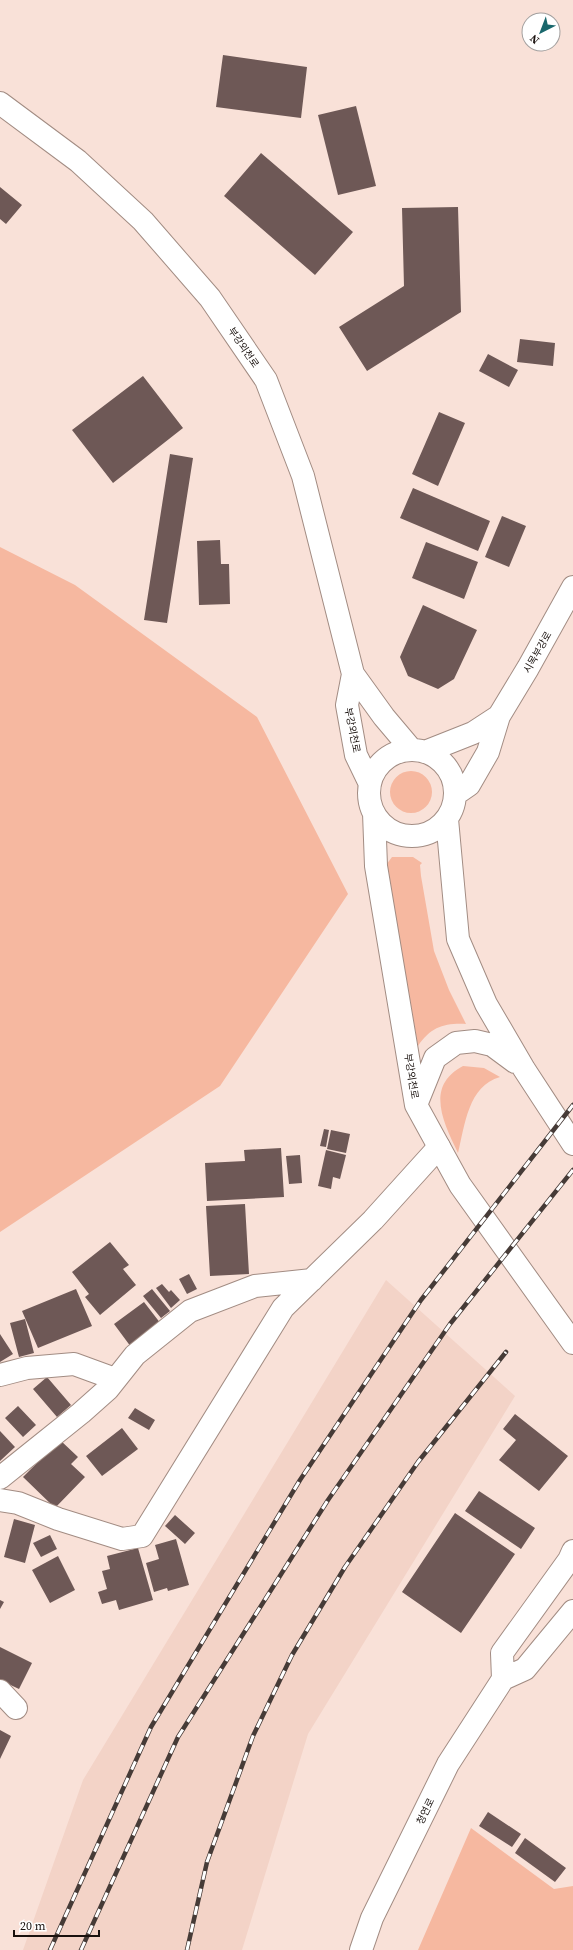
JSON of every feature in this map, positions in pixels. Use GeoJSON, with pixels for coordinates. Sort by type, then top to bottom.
{"type":"FeatureCollection","features":[{"type":"Feature","properties":{"kind":"main road","name":"부강외천로"},"geometry":{"type":"LineString","coordinates":[[0,103],[78,161],[143,221],[210,298],[266,380],[303,476],[353,674],[384,717],[418,750]]}},
{"type":"Feature","properties":{"kind":"main road","name":"시목부강로"},"geometry":{"type":"LineString","coordinates":[[499,716],[528,668],[573,587]]}},
{"type":"Feature","properties":{"kind":"main road","name":"부강외천로"},"geometry":{"type":"LineString","coordinates":[[353,674],[347,705],[356,754],[370,784]]}},
{"type":"Feature","properties":{"kind":"main road"},"geometry":{"type":"LineString","coordinates":[[418,750],[438,758],[447,768],[454,780],[456,794],[453,807],[447,820],[430,832],[410,836],[396,833],[383,825],[374,813],[369,799],[370,784],[375,770],[385,759],[398,752],[418,750],[473,732],[499,716]]}},
{"type":"Feature","properties":{"kind":"main road"},"geometry":{"type":"LineString","coordinates":[[456,794],[469,785],[488,752],[499,716]]}},
{"type":"Feature","properties":{"kind":"main road","name":"부강외천로"},"geometry":{"type":"LineString","coordinates":[[374,813],[376,866],[416,1105],[460,1185],[573,1343]]}},
{"type":"Feature","properties":{"kind":"main road"},"geometry":{"type":"LineString","coordinates":[[447,820],[458,939],[486,1004],[524,1069],[573,1144]]}},
{"type":"Feature","properties":{"kind":"main road"},"geometry":{"type":"LineString","coordinates":[[416,1105],[435,1058],[456,1043],[475,1041],[492,1045],[524,1069]]}},
{"type":"Feature","properties":{"kind":"main road"},"geometry":{"type":"LineString","coordinates":[[0,1500],[18,1503],[58,1519],[122,1539],[142,1536],[283,1308],[373,1220],[439,1147]]}},
{"type":"Feature","properties":{"kind":"main road"},"geometry":{"type":"LineString","coordinates":[[0,1478],[81,1413],[108,1389],[135,1355],[190,1311],[254,1286],[312,1280]]}},
{"type":"Feature","properties":{"kind":"main road"},"geometry":{"type":"LineString","coordinates":[[0,1376],[27,1368],[74,1364],[115,1379]]}},
{"type":"Feature","properties":{"kind":"main road"},"geometry":{"type":"LineString","coordinates":[[573,1551],[569,1560],[502,1653],[502,1679],[525,1669],[573,1611]]}},
{"type":"Feature","properties":{"kind":"main road","name":"청연로"},"geometry":{"type":"LineString","coordinates":[[361,1950],[372,1918],[448,1764],[502,1679]]}},
{"type":"Feature","properties":{"kind":"main road"},"geometry":{"type":"LineString","coordinates":[[0,1691],[16,1708]]}},
{"type":"Feature","properties":{"kind":"shaded area"},"geometry":{"type":"Polygon","coordinates":[[[0,547],[75,585],[257,717],[348,894],[220,1086],[0,1232],[0,547]]]}},
{"type":"Feature","properties":{"kind":"shaded area"},"geometry":{"type":"Polygon","coordinates":[[[407,771],[415,771],[423,774],[429,780],[432,792],[429,804],[423,810],[415,813],[407,813],[399,810],[393,804],[390,796],[390,788],[393,780],[399,774],[407,771]]]}},
{"type":"Feature","properties":{"kind":"shaded area"},"geometry":{"type":"Polygon","coordinates":[[[392,857],[413,857],[422,863],[420,865],[421,876],[434,951],[449,990],[466,1024],[451,1024],[433,1030],[418,1046],[386,865],[392,857]]]}},
{"type":"Feature","properties":{"kind":"shaded area"},"geometry":{"type":"Polygon","coordinates":[[[463,1066],[484,1068],[500,1077],[489,1082],[474,1098],[466,1119],[458,1153],[443,1117],[441,1094],[444,1084],[451,1074],[463,1066]]]}},
{"type":"Feature","properties":{"kind":"shaded area"},"geometry":{"type":"Polygon","coordinates":[[[386,1280],[515,1396],[308,1734],[242,1950],[23,1950],[83,1780],[386,1280]]]}},
{"type":"Feature","properties":{"kind":"shaded area"},"geometry":{"type":"Polygon","coordinates":[[[471,1828],[554,1889],[573,1886],[573,1950],[418,1950],[471,1828]]]}},
{"type":"Feature","properties":{"kind":"building"},"geometry":{"type":"Polygon","coordinates":[[[223,55],[307,67],[301,118],[216,107],[223,55]]]}},
{"type":"Feature","properties":{"kind":"building"},"geometry":{"type":"Polygon","coordinates":[[[356,106],[376,186],[338,195],[318,115],[356,106]]]}},
{"type":"Feature","properties":{"kind":"building"},"geometry":{"type":"Polygon","coordinates":[[[261,153],[353,232],[315,275],[224,196],[261,153]]]}},
{"type":"Feature","properties":{"kind":"building"},"geometry":{"type":"Polygon","coordinates":[[[0,187],[22,205],[6,224],[0,219],[0,187]]]}},
{"type":"Feature","properties":{"kind":"building"},"geometry":{"type":"Polygon","coordinates":[[[458,207],[461,312],[367,371],[339,327],[404,286],[402,208],[458,207]]]}},
{"type":"Feature","properties":{"kind":"building"},"geometry":{"type":"Polygon","coordinates":[[[520,339],[555,343],[553,366],[517,362],[520,339]]]}},
{"type":"Feature","properties":{"kind":"building"},"geometry":{"type":"Polygon","coordinates":[[[488,354],[518,370],[509,387],[479,371],[488,354]]]}},
{"type":"Feature","properties":{"kind":"building"},"geometry":{"type":"Polygon","coordinates":[[[143,376],[183,428],[113,483],[72,430],[143,376]]]}},
{"type":"Feature","properties":{"kind":"building"},"geometry":{"type":"Polygon","coordinates":[[[439,412],[465,423],[438,486],[412,474],[439,412]]]}},
{"type":"Feature","properties":{"kind":"building"},"geometry":{"type":"Polygon","coordinates":[[[170,454],[193,458],[167,623],[144,620],[170,454]]]}},
{"type":"Feature","properties":{"kind":"building"},"geometry":{"type":"Polygon","coordinates":[[[413,488],[490,521],[478,551],[400,518],[413,488]]]}},
{"type":"Feature","properties":{"kind":"building"},"geometry":{"type":"Polygon","coordinates":[[[502,516],[526,526],[509,567],[485,557],[502,516]]]}},
{"type":"Feature","properties":{"kind":"building"},"geometry":{"type":"Polygon","coordinates":[[[220,540],[221,564],[229,564],[230,604],[199,605],[197,541],[220,540]]]}},
{"type":"Feature","properties":{"kind":"building"},"geometry":{"type":"Polygon","coordinates":[[[426,542],[478,562],[464,599],[412,578],[426,542]]]}},
{"type":"Feature","properties":{"kind":"building"},"geometry":{"type":"Polygon","coordinates":[[[423,605],[477,630],[454,679],[438,689],[408,676],[400,657],[423,605]]]}},
{"type":"Feature","properties":{"kind":"building"},"geometry":{"type":"Polygon","coordinates":[[[324,1129],[329,1130],[326,1147],[320,1146],[324,1129]]]}},
{"type":"Feature","properties":{"kind":"building"},"geometry":{"type":"Polygon","coordinates":[[[331,1130],[350,1134],[346,1153],[327,1149],[331,1130]]]}},
{"type":"Feature","properties":{"kind":"building"},"geometry":{"type":"Polygon","coordinates":[[[281,1148],[284,1197],[207,1201],[205,1163],[245,1161],[244,1150],[281,1148]]]}},
{"type":"Feature","properties":{"kind":"building"},"geometry":{"type":"Polygon","coordinates":[[[326,1150],[346,1155],[340,1179],[333,1177],[331,1189],[318,1186],[326,1150]]]}},
{"type":"Feature","properties":{"kind":"building"},"geometry":{"type":"Polygon","coordinates":[[[300,1155],[302,1183],[289,1184],[286,1156],[300,1155]]]}},
{"type":"Feature","properties":{"kind":"building"},"geometry":{"type":"Polygon","coordinates":[[[245,1204],[249,1274],[210,1276],[206,1206],[245,1204]]]}},
{"type":"Feature","properties":{"kind":"building"},"geometry":{"type":"Polygon","coordinates":[[[110,1242],[129,1265],[123,1269],[136,1285],[100,1315],[85,1297],[89,1294],[72,1272],[110,1242]]]}},
{"type":"Feature","properties":{"kind":"building"},"geometry":{"type":"Polygon","coordinates":[[[189,1274],[197,1289],[187,1294],[179,1279],[189,1274]]]}},
{"type":"Feature","properties":{"kind":"building"},"geometry":{"type":"Polygon","coordinates":[[[162,1284],[169,1292],[171,1290],[180,1300],[171,1308],[156,1288],[162,1284]]]}},
{"type":"Feature","properties":{"kind":"building"},"geometry":{"type":"Polygon","coordinates":[[[76,1289],[92,1326],[38,1348],[22,1311],[76,1289]]]}},
{"type":"Feature","properties":{"kind":"building"},"geometry":{"type":"Polygon","coordinates":[[[152,1289],[170,1311],[161,1318],[143,1296],[152,1289]]]}},
{"type":"Feature","properties":{"kind":"building"},"geometry":{"type":"Polygon","coordinates":[[[144,1302],[161,1324],[131,1347],[114,1324],[144,1302]]]}},
{"type":"Feature","properties":{"kind":"building"},"geometry":{"type":"Polygon","coordinates":[[[25,1319],[34,1353],[19,1357],[10,1323],[25,1319]]]}},
{"type":"Feature","properties":{"kind":"building"},"geometry":{"type":"Polygon","coordinates":[[[0,1334],[13,1354],[0,1362],[0,1334]]]}},
{"type":"Feature","properties":{"kind":"building"},"geometry":{"type":"Polygon","coordinates":[[[47,1377],[71,1405],[57,1417],[33,1389],[47,1377]]]}},
{"type":"Feature","properties":{"kind":"building"},"geometry":{"type":"Polygon","coordinates":[[[18,1406],[36,1425],[23,1437],[5,1418],[18,1406]]]}},
{"type":"Feature","properties":{"kind":"building"},"geometry":{"type":"Polygon","coordinates":[[[135,1408],[155,1420],[149,1430],[128,1418],[135,1408]]]}},
{"type":"Feature","properties":{"kind":"building"},"geometry":{"type":"Polygon","coordinates":[[[515,1414],[568,1456],[539,1491],[499,1460],[516,1440],[503,1429],[515,1414]]]}},
{"type":"Feature","properties":{"kind":"building"},"geometry":{"type":"Polygon","coordinates":[[[122,1428],[138,1449],[102,1476],[86,1456],[122,1428]]]}},
{"type":"Feature","properties":{"kind":"building"},"geometry":{"type":"Polygon","coordinates":[[[0,1431],[15,1447],[0,1461],[0,1431]]]}},
{"type":"Feature","properties":{"kind":"building"},"geometry":{"type":"Polygon","coordinates":[[[60,1440],[78,1457],[71,1464],[85,1477],[55,1508],[23,1477],[60,1440]]]}},
{"type":"Feature","properties":{"kind":"building"},"geometry":{"type":"Polygon","coordinates":[[[479,1491],[535,1528],[521,1549],[465,1511],[479,1491]]]}},
{"type":"Feature","properties":{"kind":"building"},"geometry":{"type":"Polygon","coordinates":[[[455,1513],[515,1554],[461,1633],[402,1592],[455,1513]]]}},
{"type":"Feature","properties":{"kind":"building"},"geometry":{"type":"Polygon","coordinates":[[[175,1515],[195,1533],[185,1544],[165,1526],[175,1515]]]}},
{"type":"Feature","properties":{"kind":"building"},"geometry":{"type":"Polygon","coordinates":[[[14,1519],[35,1525],[25,1563],[4,1557],[14,1519]]]}},
{"type":"Feature","properties":{"kind":"building"},"geometry":{"type":"Polygon","coordinates":[[[50,1535],[57,1549],[41,1557],[33,1543],[50,1535]]]}},
{"type":"Feature","properties":{"kind":"building"},"geometry":{"type":"Polygon","coordinates":[[[176,1539],[189,1585],[168,1591],[167,1588],[154,1592],[146,1563],[159,1559],[155,1545],[176,1539]]]}},
{"type":"Feature","properties":{"kind":"building"},"geometry":{"type":"Polygon","coordinates":[[[138,1548],[153,1600],[119,1610],[116,1600],[102,1604],[98,1592],[107,1589],[102,1571],[110,1569],[107,1556],[138,1548]]]}},
{"type":"Feature","properties":{"kind":"building"},"geometry":{"type":"Polygon","coordinates":[[[58,1556],[75,1590],[50,1603],[32,1570],[58,1556]]]}},
{"type":"Feature","properties":{"kind":"building"},"geometry":{"type":"Polygon","coordinates":[[[0,1600],[4,1602],[0,1609],[0,1600]]]}},
{"type":"Feature","properties":{"kind":"building"},"geometry":{"type":"Polygon","coordinates":[[[0,1647],[32,1663],[19,1689],[0,1680],[0,1647]]]}},
{"type":"Feature","properties":{"kind":"building"},"geometry":{"type":"Polygon","coordinates":[[[0,1730],[11,1736],[0,1759],[0,1730]]]}},
{"type":"Feature","properties":{"kind":"building"},"geometry":{"type":"Polygon","coordinates":[[[488,1812],[521,1834],[512,1847],[479,1826],[488,1812]]]}},
{"type":"Feature","properties":{"kind":"building"},"geometry":{"type":"Polygon","coordinates":[[[525,1838],[566,1868],[555,1882],[515,1853],[525,1838]]]}},
{"type":"Feature","properties":{"kind":"railway"},"geometry":{"type":"LineString","coordinates":[[50,1950],[151,1727],[300,1480],[421,1300],[573,1105]]}},
{"type":"Feature","properties":{"kind":"railway"},"geometry":{"type":"LineString","coordinates":[[81,1950],[178,1737],[328,1500],[450,1324],[573,1170]]}},
{"type":"Feature","properties":{"kind":"railway"},"geometry":{"type":"LineString","coordinates":[[187,1950],[207,1862],[253,1736],[292,1655],[345,1567],[418,1462],[506,1352]]}}]}
